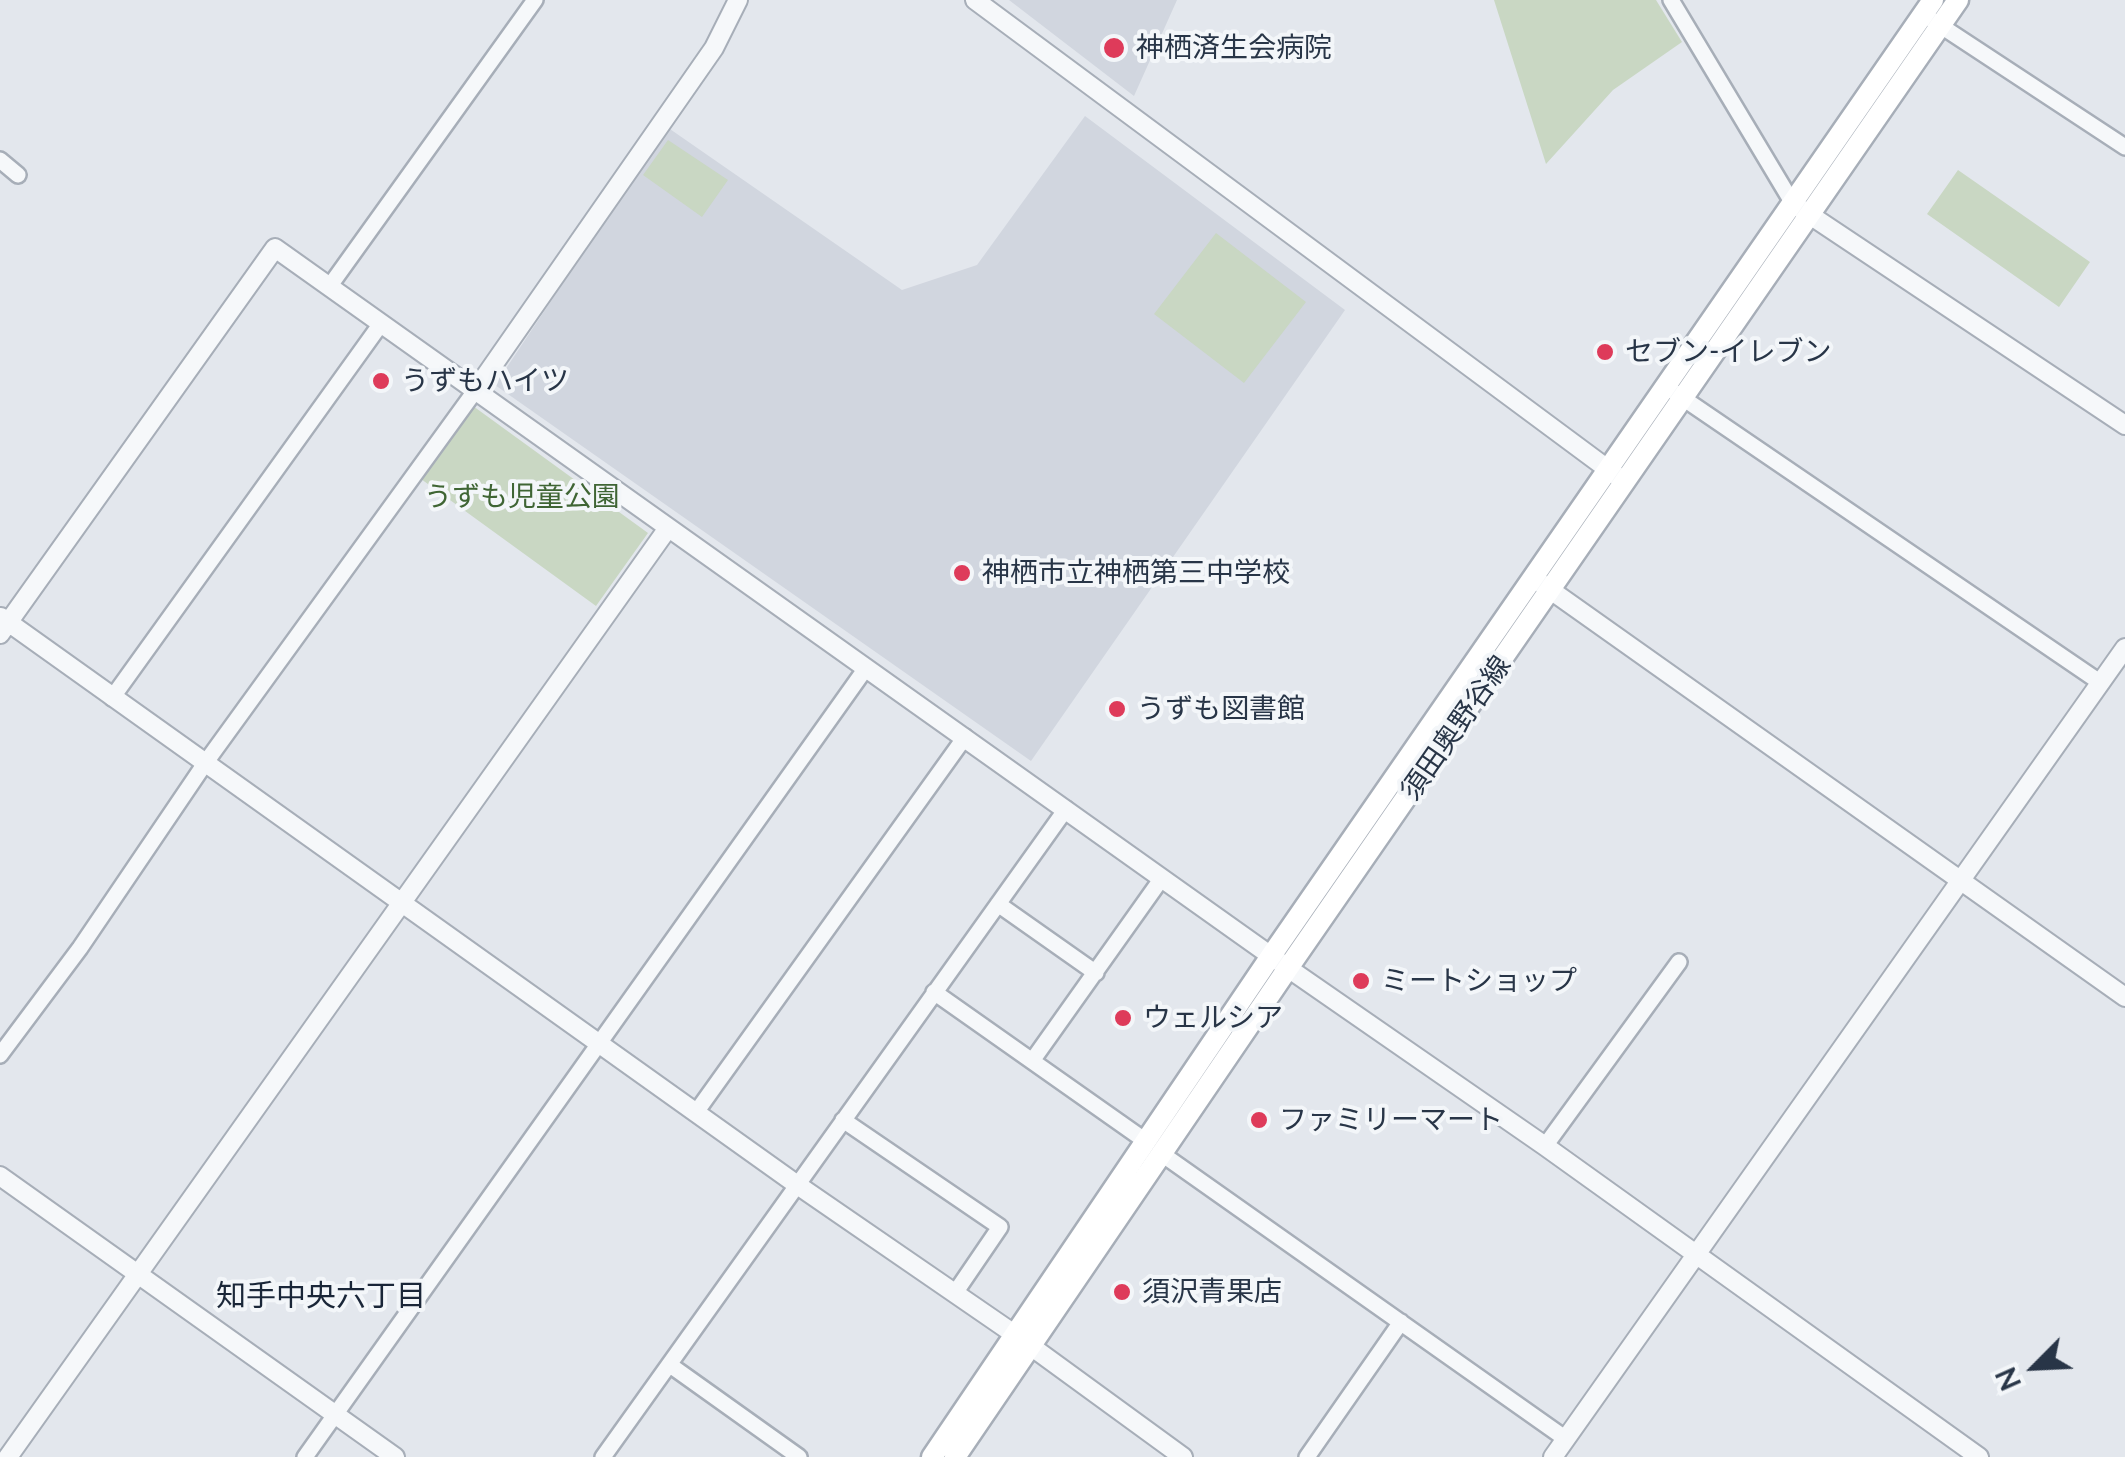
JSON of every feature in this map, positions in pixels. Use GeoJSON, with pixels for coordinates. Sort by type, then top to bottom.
{"type":"FeatureCollection","features":[{"type":"Feature","properties":{"kind":"main road","name":"須田奥野谷線"},"geometry":{"type":"LineString","coordinates":[[955,1457],[1024,1341],[1279,962],[1543,586],[1625,482],[1684,398],[1801,209],[1933,13],[1958,0]]}},
{"type":"Feature","properties":{"kind":"main road","name":"須田奥野谷線"},"geometry":{"type":"LineString","coordinates":[[1543,586],[1607,470],[1665,386],[1801,209]]}},
{"type":"Feature","properties":{"kind":"main road","name":"須田奥野谷線"},"geometry":{"type":"LineString","coordinates":[[932,1457],[1024,1341]]}},
{"type":"Feature","properties":{"kind":"street"},"geometry":{"type":"LineString","coordinates":[[328,287],[535,0]]}},
{"type":"Feature","properties":{"kind":"street"},"geometry":{"type":"LineString","coordinates":[[0,1055],[80,948],[206,762],[475,392],[714,48],[738,0]]}},
{"type":"Feature","properties":{"kind":"street"},"geometry":{"type":"LineString","coordinates":[[975,0],[1625,482]]}},
{"type":"Feature","properties":{"kind":"street"},"geometry":{"type":"LineString","coordinates":[[1671,0],[1801,209],[2125,425]]}},
{"type":"Feature","properties":{"kind":"street"},"geometry":{"type":"LineString","coordinates":[[1933,13],[2125,147]]}},
{"type":"Feature","properties":{"kind":"street"},"geometry":{"type":"LineString","coordinates":[[0,160],[18,174]]}},
{"type":"Feature","properties":{"kind":"street"},"geometry":{"type":"LineString","coordinates":[[1182,1457],[206,762],[3,624],[275,248],[1979,1457]]}},
{"type":"Feature","properties":{"kind":"street"},"geometry":{"type":"LineString","coordinates":[[112,698],[380,326]]}},
{"type":"Feature","properties":{"kind":"street"},"geometry":{"type":"LineString","coordinates":[[1665,386],[2100,683]]}},
{"type":"Feature","properties":{"kind":"street"},"geometry":{"type":"LineString","coordinates":[[8,1457],[668,528]]}},
{"type":"Feature","properties":{"kind":"street"},"geometry":{"type":"LineString","coordinates":[[1543,586],[2125,997]]}},
{"type":"Feature","properties":{"kind":"street"},"geometry":{"type":"LineString","coordinates":[[1554,1457],[2125,648]]}},
{"type":"Feature","properties":{"kind":"street"},"geometry":{"type":"LineString","coordinates":[[305,1457],[866,668]]}},
{"type":"Feature","properties":{"kind":"street"},"geometry":{"type":"LineString","coordinates":[[697,1112],[965,737]]}},
{"type":"Feature","properties":{"kind":"street"},"geometry":{"type":"LineString","coordinates":[[603,1457],[1066,809]]}},
{"type":"Feature","properties":{"kind":"street"},"geometry":{"type":"LineString","coordinates":[[1032,1061],[1162,878]]}},
{"type":"Feature","properties":{"kind":"street"},"geometry":{"type":"LineString","coordinates":[[998,904],[1096,974]]}},
{"type":"Feature","properties":{"kind":"street"},"geometry":{"type":"LineString","coordinates":[[1545,1146],[1679,962]]}},
{"type":"Feature","properties":{"kind":"street"},"geometry":{"type":"LineString","coordinates":[[934,992],[1566,1439]]}},
{"type":"Feature","properties":{"kind":"street"},"geometry":{"type":"LineString","coordinates":[[843,1120],[1000,1227],[955,1293]]}},
{"type":"Feature","properties":{"kind":"street"},"geometry":{"type":"LineString","coordinates":[[0,1176],[395,1457]]}},
{"type":"Feature","properties":{"kind":"street"},"geometry":{"type":"LineString","coordinates":[[1307,1457],[1401,1322]]}},
{"type":"Feature","properties":{"kind":"street"},"geometry":{"type":"LineString","coordinates":[[670,1365],[800,1457]]}},
{"type":"Feature","properties":{"kind":"shaded area","name":"神栖済生会病院"},"geometry":{"type":"Polygon","coordinates":[[[1009,0],[1177,0],[1134,96],[1009,0]]]}},
{"type":"Feature","properties":{"kind":"shaded area","name":"神栖市立神栖第三中学校"},"geometry":{"type":"Polygon","coordinates":[[[1085,116],[1345,310],[1031,761],[495,385],[667,127],[902,290],[977,265],[1085,116]]]}},
{"type":"Feature","properties":{"kind":"green space"},"geometry":{"type":"Polygon","coordinates":[[[1494,0],[1656,0],[1682,42],[1613,90],[1546,164],[1494,0]]]}},
{"type":"Feature","properties":{"kind":"green space"},"geometry":{"type":"Polygon","coordinates":[[[668,140],[728,180],[702,217],[643,175],[668,140]]]}},
{"type":"Feature","properties":{"kind":"green space"},"geometry":{"type":"Polygon","coordinates":[[[1958,170],[2090,262],[2059,307],[1927,214],[1958,170]]]}},
{"type":"Feature","properties":{"kind":"green space"},"geometry":{"type":"Polygon","coordinates":[[[1216,233],[1306,302],[1244,383],[1154,314],[1216,233]]]}},
{"type":"Feature","properties":{"kind":"green space","name":"うずも児童公園"},"geometry":{"type":"Polygon","coordinates":[[[473,406],[648,533],[596,606],[421,479],[473,406]]]}},
{"type":"Feature","properties":{"kind":"place","name":"神栖済生会病院"},"geometry":{"type":"Point","coordinates":[1114,48]}},
{"type":"Feature","properties":{"kind":"place","name":"セブン-イレブン"},"geometry":{"type":"Point","coordinates":[1605,352]}},
{"type":"Feature","properties":{"kind":"place","name":"うずもハイツ"},"geometry":{"type":"Point","coordinates":[381,381]}},
{"type":"Feature","properties":{"kind":"place","name":"神栖市立神栖第三中学校"},"geometry":{"type":"Point","coordinates":[962,573]}},
{"type":"Feature","properties":{"kind":"place","name":"うずも図書館"},"geometry":{"type":"Point","coordinates":[1117,709]}},
{"type":"Feature","properties":{"kind":"place","name":"ミートショップ"},"geometry":{"type":"Point","coordinates":[1361,981]}},
{"type":"Feature","properties":{"kind":"place","name":"ウェルシア"},"geometry":{"type":"Point","coordinates":[1123,1018]}},
{"type":"Feature","properties":{"kind":"place","name":"ファミリーマート"},"geometry":{"type":"Point","coordinates":[1259,1120]}},
{"type":"Feature","properties":{"kind":"place","name":"須沢青果店"},"geometry":{"type":"Point","coordinates":[1122,1292]}},
{"type":"Feature","properties":{"kind":"district","name":"知手中央六丁目"},"geometry":{"type":"Point","coordinates":[321,1296]}}]}
